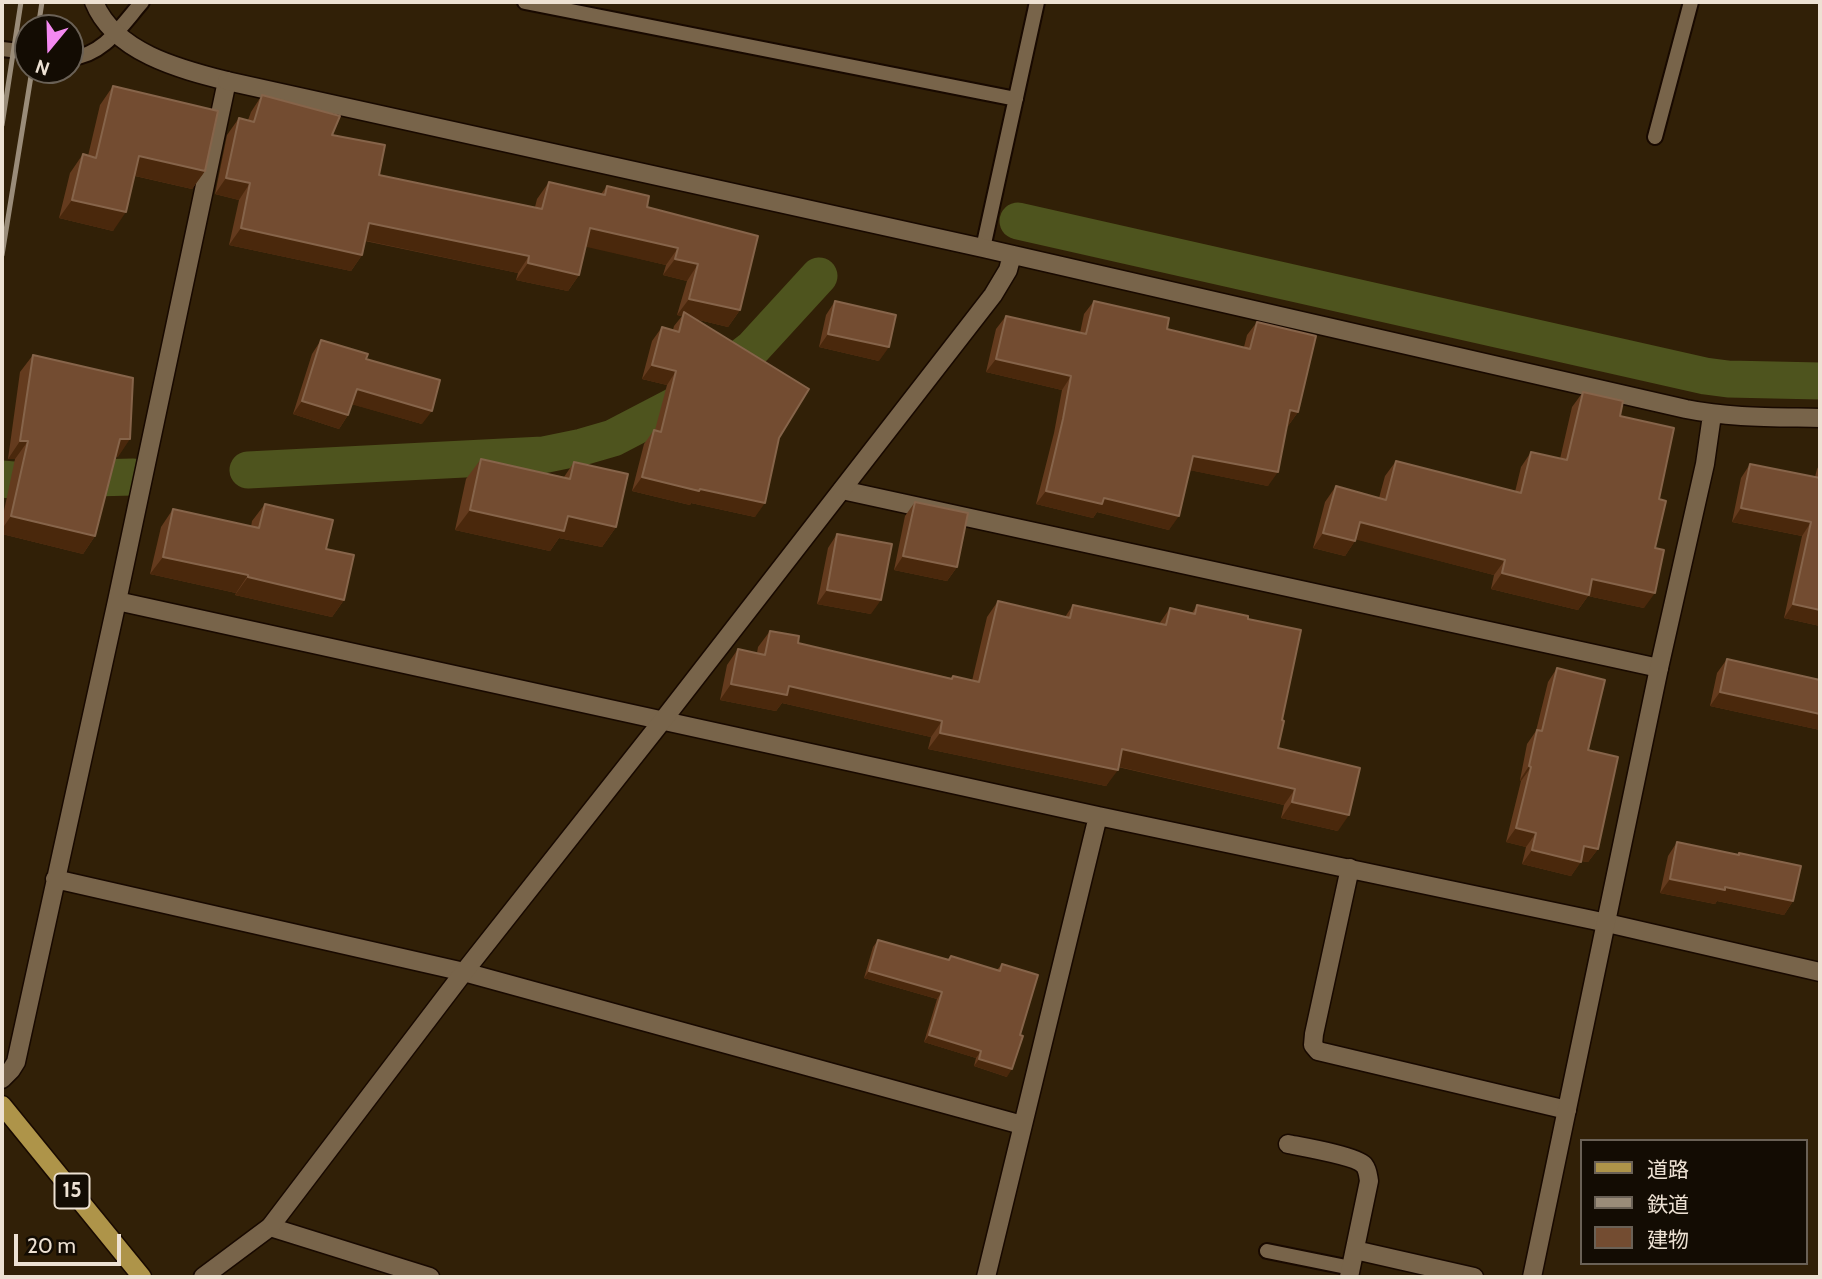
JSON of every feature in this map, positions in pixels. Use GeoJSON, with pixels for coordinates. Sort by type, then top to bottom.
{"type":"FeatureCollection","features":[{"type":"Feature","properties":{"kind":"main road","name":"15"},"geometry":{"type":"LineString","coordinates":[[4,1112],[142,1277]]}},
{"type":"Feature","properties":{"kind":"street"},"geometry":{"type":"LineString","coordinates":[[94,2],[115,33],[154,58],[227,81],[983,248],[1712,415],[1820,418]]}},
{"type":"Feature","properties":{"kind":"street"},"geometry":{"type":"LineString","coordinates":[[2,1079],[16,1062],[227,81]]}},
{"type":"Feature","properties":{"kind":"street"},"geometry":{"type":"LineString","coordinates":[[203,1277],[270,1227],[464,972],[993,295],[1008,270],[1012,255]]}},
{"type":"Feature","properties":{"kind":"street"},"geometry":{"type":"LineString","coordinates":[[1532,1277],[1659,668],[1705,464],[1712,415]]}},
{"type":"Feature","properties":{"kind":"street"},"geometry":{"type":"LineString","coordinates":[[842,490],[1659,668]]}},
{"type":"Feature","properties":{"kind":"street"},"geometry":{"type":"LineString","coordinates":[[117,601],[1098,816],[1607,923],[1820,972]]}},
{"type":"Feature","properties":{"kind":"street"},"geometry":{"type":"LineString","coordinates":[[986,1277],[1098,816]]}},
{"type":"Feature","properties":{"kind":"street"},"geometry":{"type":"LineString","coordinates":[[1350,869],[1312,1045],[1318,1051],[1567,1110]]}},
{"type":"Feature","properties":{"kind":"street"},"geometry":{"type":"LineString","coordinates":[[55,879],[464,972],[1022,1125]]}},
{"type":"Feature","properties":{"kind":"street"},"geometry":{"type":"LineString","coordinates":[[1289,1144],[1351,1158],[1363,1163],[1367,1170],[1369,1181],[1351,1265],[1474,1277]]}},
{"type":"Feature","properties":{"kind":"street"},"geometry":{"type":"LineString","coordinates":[[270,1227],[430,1277]]}},
{"type":"Feature","properties":{"kind":"lane"},"geometry":{"type":"LineString","coordinates":[[84,55],[103,45],[142,2]]}},
{"type":"Feature","properties":{"kind":"lane"},"geometry":{"type":"LineString","coordinates":[[525,2],[1016,99]]}},
{"type":"Feature","properties":{"kind":"lane"},"geometry":{"type":"LineString","coordinates":[[983,248],[1037,2]]}},
{"type":"Feature","properties":{"kind":"lane"},"geometry":{"type":"LineString","coordinates":[[1655,137],[1691,2]]}},
{"type":"Feature","properties":{"kind":"lane"},"geometry":{"type":"LineString","coordinates":[[1267,1251],[1351,1265]]}},
{"type":"Feature","properties":{"kind":"building"},"geometry":{"type":"Polygon","coordinates":[[[113,86],[218,111],[205,171],[139,156],[126,212],[72,200],[83,154],[96,158],[113,86]]]}},
{"type":"Feature","properties":{"kind":"building"},"geometry":{"type":"Polygon","coordinates":[[[262,95],[340,116],[332,135],[385,145],[379,175],[542,209],[549,182],[605,195],[607,186],[649,196],[647,207],[758,236],[740,310],[689,299],[698,264],[675,259],[678,248],[590,228],[579,275],[528,263],[529,256],[369,223],[362,255],[241,228],[250,183],[226,178],[239,118],[254,122],[262,95]]]}},
{"type":"Feature","properties":{"kind":"building"},"geometry":{"type":"Polygon","coordinates":[[[835,301],[896,315],[889,347],[828,334],[835,301]]]}},
{"type":"Feature","properties":{"kind":"building"},"geometry":{"type":"Polygon","coordinates":[[[1094,301],[1169,318],[1167,329],[1250,349],[1257,322],[1316,336],[1298,412],[1290,410],[1278,472],[1193,456],[1179,516],[1104,498],[1102,504],[1046,491],[1071,376],[996,359],[1006,316],[1086,334],[1094,301]]]}},
{"type":"Feature","properties":{"kind":"building"},"geometry":{"type":"Polygon","coordinates":[[[684,312],[809,389],[779,438],[765,503],[642,477],[654,430],[661,432],[676,371],[652,365],[662,327],[679,332],[684,312]]]}},
{"type":"Feature","properties":{"kind":"building"},"geometry":{"type":"Polygon","coordinates":[[[321,340],[368,354],[366,359],[440,380],[432,411],[357,389],[348,415],[302,401],[321,340]]]}},
{"type":"Feature","properties":{"kind":"building"},"geometry":{"type":"Polygon","coordinates":[[[33,355],[133,378],[130,439],[120,439],[95,536],[11,516],[28,441],[20,441],[33,355]]]}},
{"type":"Feature","properties":{"kind":"building"},"geometry":{"type":"Polygon","coordinates":[[[1583,392],[1623,401],[1620,416],[1674,428],[1659,499],[1666,501],[1655,548],[1664,550],[1655,593],[1592,579],[1589,595],[1502,573],[1505,560],[1360,522],[1355,541],[1323,533],[1336,486],[1386,500],[1396,461],[1521,493],[1531,452],[1567,460],[1583,392]]]}},
{"type":"Feature","properties":{"kind":"building"},"geometry":{"type":"Polygon","coordinates":[[[481,459],[570,479],[574,462],[628,474],[616,527],[568,516],[564,531],[470,510],[481,459]]]}},
{"type":"Feature","properties":{"kind":"building"},"geometry":{"type":"Polygon","coordinates":[[[1750,464],[1820,478],[1820,610],[1793,604],[1811,522],[1741,508],[1750,464]]]}},
{"type":"Feature","properties":{"kind":"building"},"geometry":{"type":"Polygon","coordinates":[[[915,502],[968,513],[957,567],[903,556],[915,502]]]}},
{"type":"Feature","properties":{"kind":"building"},"geometry":{"type":"Polygon","coordinates":[[[265,504],[333,520],[326,549],[354,555],[344,600],[248,575],[163,557],[173,509],[259,528],[265,504]]]}},
{"type":"Feature","properties":{"kind":"building"},"geometry":{"type":"Polygon","coordinates":[[[837,534],[892,544],[881,600],[827,590],[837,534]]]}},
{"type":"Feature","properties":{"kind":"building"},"geometry":{"type":"Polygon","coordinates":[[[998,601],[1070,618],[1073,605],[1166,625],[1170,608],[1195,614],[1197,605],[1301,630],[1278,748],[1360,768],[1349,815],[1292,802],[1295,789],[1122,749],[1118,770],[940,733],[942,721],[789,686],[787,695],[731,684],[738,649],[765,655],[770,631],[799,636],[798,643],[952,679],[953,676],[979,682],[998,601]]]}},
{"type":"Feature","properties":{"kind":"building"},"geometry":{"type":"Polygon","coordinates":[[[1727,659],[1820,680],[1820,714],[1720,692],[1727,659]]]}},
{"type":"Feature","properties":{"kind":"building"},"geometry":{"type":"Polygon","coordinates":[[[1557,668],[1605,680],[1588,750],[1618,757],[1598,849],[1584,846],[1581,862],[1532,850],[1536,833],[1516,828],[1537,730],[1542,731],[1557,668]]]}},
{"type":"Feature","properties":{"kind":"building"},"geometry":{"type":"Polygon","coordinates":[[[1677,842],[1801,866],[1793,901],[1670,879],[1677,842]]]}},
{"type":"Feature","properties":{"kind":"building"},"geometry":{"type":"Polygon","coordinates":[[[878,940],[949,960],[951,956],[1000,971],[1002,964],[1038,975],[1012,1069],[979,1059],[981,1051],[929,1035],[942,992],[869,971],[878,940]]]}},
{"type":"Feature","properties":{"kind":"waterway"},"geometry":{"type":"LineString","coordinates":[[1018,221],[1705,376],[1820,381]]}},
{"type":"Feature","properties":{"kind":"waterway"},"geometry":{"type":"LineString","coordinates":[[248,470],[543,455],[613,438],[686,400],[753,348],[819,276]]}},
{"type":"Feature","properties":{"kind":"waterway"},"geometry":{"type":"LineString","coordinates":[[2,479],[133,477]]}},
{"type":"Feature","properties":{"kind":"railway"},"geometry":{"type":"LineString","coordinates":[[2,125],[21,2]]}},
{"type":"Feature","properties":{"kind":"railway"},"geometry":{"type":"LineString","coordinates":[[40,14],[42,2]]}},
{"type":"Feature","properties":{"kind":"railway"},"geometry":{"type":"LineString","coordinates":[[2,255],[30,84]]}}]}
